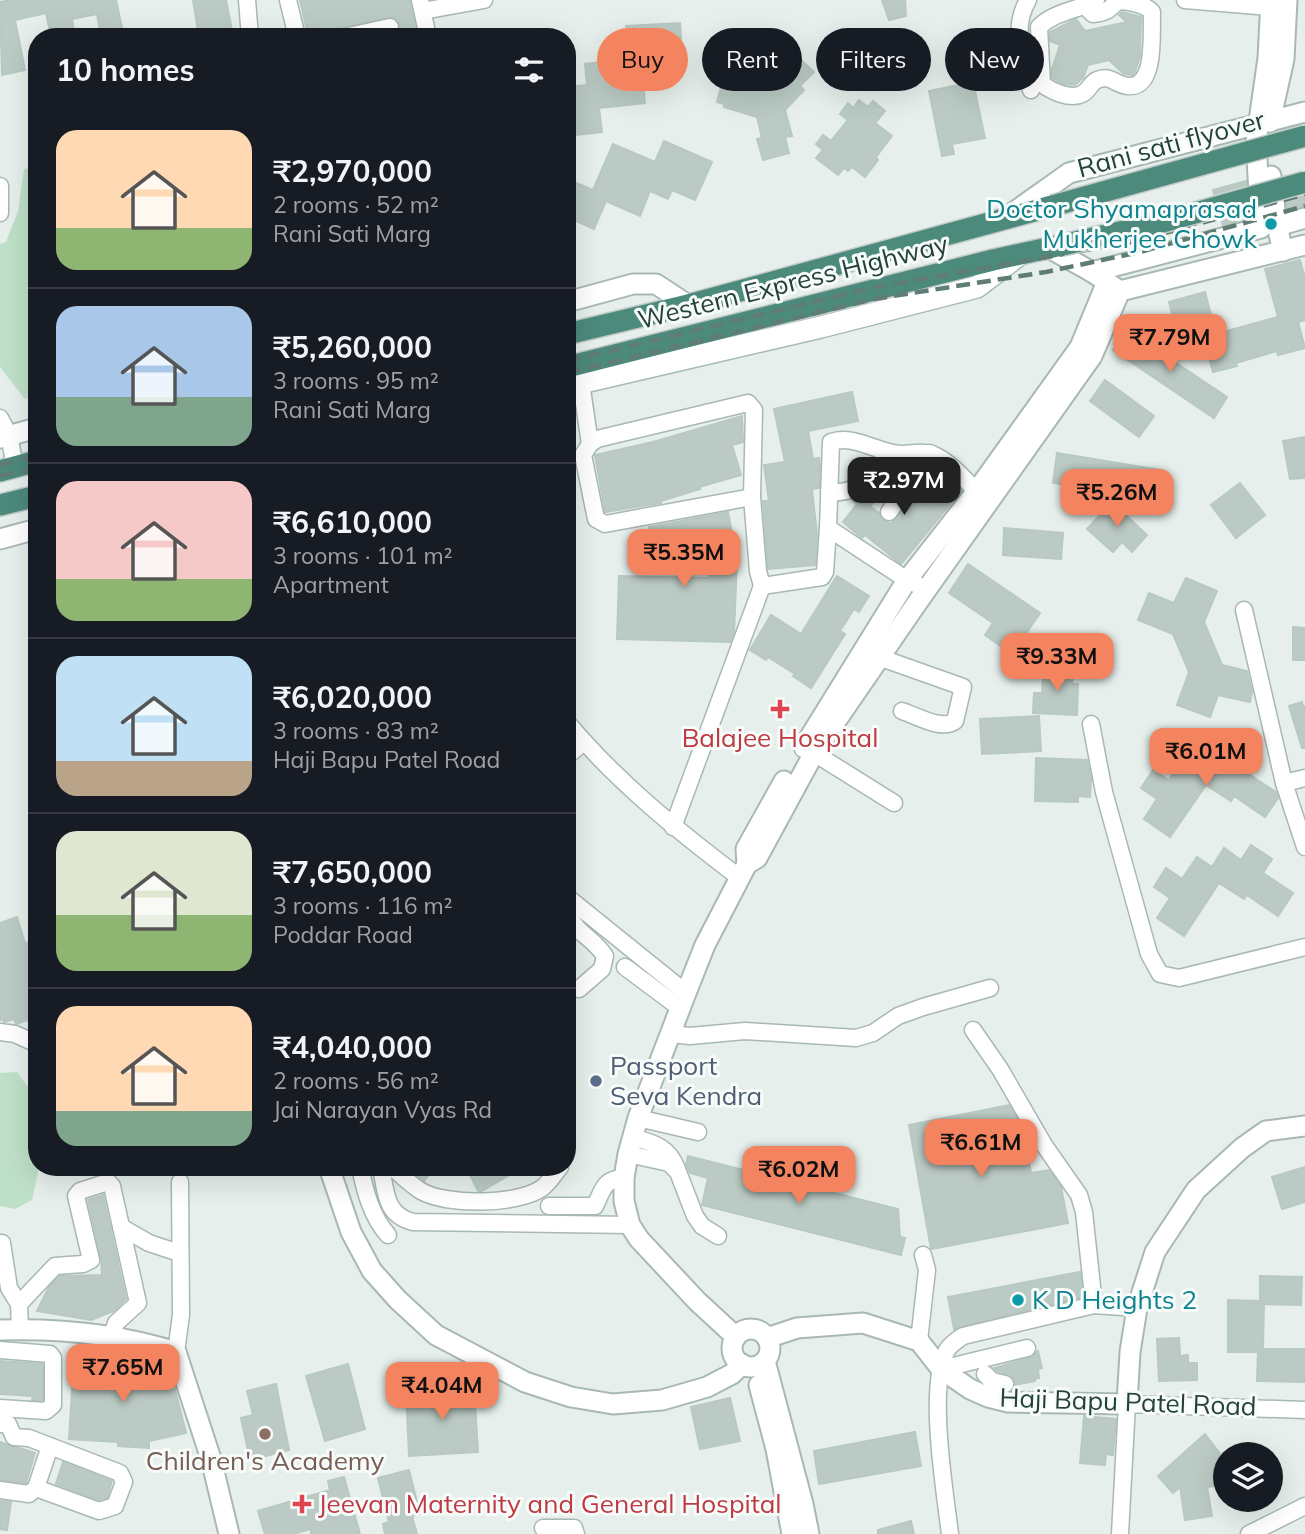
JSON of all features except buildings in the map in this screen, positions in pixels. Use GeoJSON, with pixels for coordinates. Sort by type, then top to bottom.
{"type":"FeatureCollection","features":[{"type":"Feature","properties":{"kind":"highway","name":"Rani sati flyover"},"geometry":{"type":"LineString","coordinates":[[1007,218],[1305,136]]}},
{"type":"Feature","properties":{"kind":"highway"},"geometry":{"type":"LineString","coordinates":[[1041,250],[1156,224],[1305,182]]}},
{"type":"Feature","properties":{"kind":"highway","name":"Western Express Highway"},"geometry":{"type":"LineString","coordinates":[[576,332],[688,305],[1007,218]]}},
{"type":"Feature","properties":{"kind":"highway","name":"Western Express Highway"},"geometry":{"type":"LineString","coordinates":[[576,377],[1041,250]]}},
{"type":"Feature","properties":{"kind":"highway"},"geometry":{"type":"LineString","coordinates":[[8,469],[28,463]]}},
{"type":"Feature","properties":{"kind":"highway"},"geometry":{"type":"LineString","coordinates":[[0,505],[28,498]]}},
{"type":"Feature","properties":{"kind":"street"},"geometry":{"type":"LineString","coordinates":[[247,0],[249,28]]}},
{"type":"Feature","properties":{"kind":"street"},"geometry":{"type":"LineString","coordinates":[[288,0],[294,28]]}},
{"type":"Feature","properties":{"kind":"street"},"geometry":{"type":"LineString","coordinates":[[426,28],[421,5],[484,0]]}},
{"type":"Feature","properties":{"kind":"street"},"geometry":{"type":"LineString","coordinates":[[1020,28],[1028,0]]}},
{"type":"Feature","properties":{"kind":"street"},"geometry":{"type":"LineString","coordinates":[[871,654],[926,589],[1024,439],[1080,347],[1106,282],[1261,228],[1256,142],[1264,123],[1276,58],[1279,4],[1185,0]]}},
{"type":"Feature","properties":{"kind":"street"},"geometry":{"type":"LineString","coordinates":[[1117,1],[1149,8],[1152,12],[1150,64],[1146,75],[1138,84],[1128,86],[1109,77],[1097,80],[1082,94],[1074,96],[1051,90],[1042,84],[1039,27],[1070,9],[1090,3],[1089,12],[1101,13],[1110,10],[1117,1]]}},
{"type":"Feature","properties":{"kind":"street"},"geometry":{"type":"LineString","coordinates":[[385,28],[390,27]]}},
{"type":"Feature","properties":{"kind":"street"},"geometry":{"type":"LineString","coordinates":[[1007,218],[1069,173],[1305,111]]}},
{"type":"Feature","properties":{"kind":"street"},"geometry":{"type":"LineString","coordinates":[[1264,123],[1280,238]]}},
{"type":"Feature","properties":{"kind":"street"},"geometry":{"type":"LineString","coordinates":[[0,186],[0,213]]}},
{"type":"Feature","properties":{"kind":"street"},"geometry":{"type":"LineString","coordinates":[[1280,238],[1305,218]]}},
{"type":"Feature","properties":{"kind":"street"},"geometry":{"type":"LineString","coordinates":[[1041,250],[1106,282],[1305,230]]}},
{"type":"Feature","properties":{"kind":"street"},"geometry":{"type":"LineString","coordinates":[[1280,238],[1305,245]]}},
{"type":"Feature","properties":{"kind":"street"},"geometry":{"type":"LineString","coordinates":[[576,300],[633,284],[656,284],[688,305]]}},
{"type":"Feature","properties":{"kind":"street"},"geometry":{"type":"LineString","coordinates":[[576,393],[590,444]]}},
{"type":"Feature","properties":{"kind":"street"},"geometry":{"type":"LineString","coordinates":[[673,827],[762,586],[758,571],[752,497],[754,410],[748,402],[597,439],[583,455],[596,519],[604,524],[752,497]]}},
{"type":"Feature","properties":{"kind":"street"},"geometry":{"type":"LineString","coordinates":[[8,469],[3,430],[28,429]]}},
{"type":"Feature","properties":{"kind":"street"},"geometry":{"type":"LineString","coordinates":[[762,586],[822,577],[825,572],[831,442],[840,439],[889,452],[930,453],[960,472],[983,498]]}},
{"type":"Feature","properties":{"kind":"street"},"geometry":{"type":"LineString","coordinates":[[888,512],[930,453]]}},
{"type":"Feature","properties":{"kind":"street"},"geometry":{"type":"LineString","coordinates":[[829,492],[851,491],[862,484],[880,463]]}},
{"type":"Feature","properties":{"kind":"street"},"geometry":{"type":"LineString","coordinates":[[736,1337],[697,1301],[639,1240],[630,1225],[624,1201],[624,1178],[638,1118],[705,945],[744,871],[746,849],[871,654],[907,580],[983,498]]}},
{"type":"Feature","properties":{"kind":"street"},"geometry":{"type":"LineString","coordinates":[[828,528],[907,580],[926,589]]}},
{"type":"Feature","properties":{"kind":"street"},"geometry":{"type":"LineString","coordinates":[[0,540],[28,532]]}},
{"type":"Feature","properties":{"kind":"street"},"geometry":{"type":"LineString","coordinates":[[1244,610],[1284,783],[1305,847]]}},
{"type":"Feature","properties":{"kind":"street"},"geometry":{"type":"LineString","coordinates":[[871,654],[963,687],[955,721],[948,726],[902,711]]}},
{"type":"Feature","properties":{"kind":"street"},"geometry":{"type":"LineString","coordinates":[[1091,724],[1104,792],[1149,954],[1160,974],[1179,978],[1305,947]]}},
{"type":"Feature","properties":{"kind":"street"},"geometry":{"type":"LineString","coordinates":[[576,733],[673,827],[744,871]]}},
{"type":"Feature","properties":{"kind":"street"},"geometry":{"type":"LineString","coordinates":[[576,749],[584,742]]}},
{"type":"Feature","properties":{"kind":"street"},"geometry":{"type":"LineString","coordinates":[[809,751],[894,803]]}},
{"type":"Feature","properties":{"kind":"street"},"geometry":{"type":"LineString","coordinates":[[1284,783],[1305,778]]}},
{"type":"Feature","properties":{"kind":"street"},"geometry":{"type":"LineString","coordinates":[[576,905],[683,1000]]}},
{"type":"Feature","properties":{"kind":"street"},"geometry":{"type":"LineString","coordinates":[[576,928],[605,956],[603,969],[579,989]]}},
{"type":"Feature","properties":{"kind":"street"},"geometry":{"type":"LineString","coordinates":[[625,967],[683,1000]]}},
{"type":"Feature","properties":{"kind":"street"},"geometry":{"type":"LineString","coordinates":[[671,1034],[690,1037],[756,1031],[856,1038],[873,1033],[898,1016],[923,1006],[990,988]]}},
{"type":"Feature","properties":{"kind":"street"},"geometry":{"type":"LineString","coordinates":[[973,1030],[1000,1069],[1044,1145],[1079,1195],[1084,1212],[1094,1305]]}},
{"type":"Feature","properties":{"kind":"street"},"geometry":{"type":"LineString","coordinates":[[0,1032],[15,1034],[28,1040]]}},
{"type":"Feature","properties":{"kind":"street"},"geometry":{"type":"LineString","coordinates":[[638,1118],[698,1132]]}},
{"type":"Feature","properties":{"kind":"street"},"geometry":{"type":"LineString","coordinates":[[1120,1534],[1130,1352],[1137,1308],[1155,1252],[1196,1190],[1242,1148],[1266,1131],[1305,1126]]}},
{"type":"Feature","properties":{"kind":"street"},"geometry":{"type":"LineString","coordinates":[[630,1146],[656,1143],[672,1156],[695,1216],[702,1226],[718,1236]]}},
{"type":"Feature","properties":{"kind":"street"},"geometry":{"type":"LineString","coordinates":[[332,1176],[351,1231],[372,1271],[398,1300],[436,1335],[525,1382],[571,1397],[613,1404],[662,1400],[707,1387],[754,1364],[770,1350],[767,1338],[758,1330],[740,1332],[732,1349],[734,1355],[754,1364],[769,1397],[795,1505],[808,1534]]}},
{"type":"Feature","properties":{"kind":"street"},"geometry":{"type":"LineString","coordinates":[[362,1176],[369,1202],[388,1235]]}},
{"type":"Feature","properties":{"kind":"street"},"geometry":{"type":"LineString","coordinates":[[383,1176],[388,1204],[402,1219],[413,1222],[630,1225]]}},
{"type":"Feature","properties":{"kind":"street"},"geometry":{"type":"LineString","coordinates":[[402,1176],[429,1195],[473,1201],[512,1200],[542,1188],[552,1176]]}},
{"type":"Feature","properties":{"kind":"street"},"geometry":{"type":"LineString","coordinates":[[549,1206],[595,1206],[605,1184],[610,1180],[624,1178]]}},
{"type":"Feature","properties":{"kind":"street"},"geometry":{"type":"LineString","coordinates":[[58,1408],[57,1354],[49,1341],[10,1329],[19,1304],[55,1266],[83,1264],[91,1260],[76,1196],[80,1191],[108,1182],[112,1186],[138,1303],[116,1323],[112,1335]]}},
{"type":"Feature","properties":{"kind":"street"},"geometry":{"type":"LineString","coordinates":[[180,1182],[181,1315],[176,1352],[211,1459],[229,1534]]}},
{"type":"Feature","properties":{"kind":"street"},"geometry":{"type":"LineString","coordinates":[[121,1227],[149,1243],[179,1253]]}},
{"type":"Feature","properties":{"kind":"street"},"geometry":{"type":"LineString","coordinates":[[2,1243],[9,1288],[19,1304]]}},
{"type":"Feature","properties":{"kind":"street"},"geometry":{"type":"LineString","coordinates":[[767,1338],[797,1328],[863,1323],[919,1341],[927,1270],[923,1255]]}},
{"type":"Feature","properties":{"kind":"street"},"geometry":{"type":"LineString","coordinates":[[950,1534],[937,1399],[947,1349],[962,1336],[1094,1305],[1137,1308]]}},
{"type":"Feature","properties":{"kind":"street"},"geometry":{"type":"LineString","coordinates":[[0,1348],[112,1335],[176,1352]]}},
{"type":"Feature","properties":{"kind":"street","name":"Haji Bapu Patel Road"},"geometry":{"type":"LineString","coordinates":[[919,1341],[941,1369],[970,1389],[988,1397],[1006,1389],[1127,1404],[1305,1410]]}},
{"type":"Feature","properties":{"kind":"street"},"geometry":{"type":"LineString","coordinates":[[0,1348],[50,1354],[53,1358],[53,1405],[46,1410],[0,1408]]}},
{"type":"Feature","properties":{"kind":"street"},"geometry":{"type":"LineString","coordinates":[[941,1369],[1027,1348]]}},
{"type":"Feature","properties":{"kind":"street"},"geometry":{"type":"LineString","coordinates":[[985,1374],[1006,1389]]}},
{"type":"Feature","properties":{"kind":"street"},"geometry":{"type":"LineString","coordinates":[[0,1424],[8,1424],[14,1437],[29,1438],[120,1473],[124,1482],[115,1506],[99,1511],[36,1488]]}},
{"type":"Feature","properties":{"kind":"street"},"geometry":{"type":"LineString","coordinates":[[0,1490],[29,1494],[36,1488],[50,1446]]}},
{"type":"Feature","properties":{"kind":"street"},"geometry":{"type":"LineString","coordinates":[[792,1534],[795,1505]]}},
{"type":"Feature","properties":{"kind":"street"},"geometry":{"type":"LineString","coordinates":[[1249,1534],[1305,1506]]}},
{"type":"Feature","properties":{"kind":"street"},"geometry":{"type":"LineString","coordinates":[[543,1528],[574,1528],[576,1534]]}},
{"type":"Feature","properties":{"kind":"green space"},"geometry":{"type":"Polygon","coordinates":[[[28,168],[28,398],[25,399],[0,367],[0,244],[6,242],[18,211],[24,169],[28,168]]]}},
{"type":"Feature","properties":{"kind":"green space"},"geometry":{"type":"Polygon","coordinates":[[[17,1072],[28,1087],[28,1176],[37,1176],[32,1200],[15,1209],[0,1206],[0,1073],[17,1072]]]}},
{"type":"Feature","properties":{"kind":"railway"},"geometry":{"type":"LineString","coordinates":[[576,359],[872,288],[1137,241],[1305,194]]}},
{"type":"Feature","properties":{"kind":"railway"},"geometry":{"type":"LineString","coordinates":[[576,371],[874,299],[1046,272],[1140,252],[1305,206]]}},
{"type":"Feature","properties":{"kind":"railway"},"geometry":{"type":"LineString","coordinates":[[0,465],[28,458]]}},
{"type":"Feature","properties":{"kind":"railway"},"geometry":{"type":"LineString","coordinates":[[0,476],[28,470]]}},
{"type":"Feature","properties":{"kind":"place","name":"Doctor Shyamaprasad Mukherjee Chowk"},"geometry":{"type":"Point","coordinates":[1271,224]}},
{"type":"Feature","properties":{"kind":"place","name":"Balajee Hospital"},"geometry":{"type":"Point","coordinates":[780,709]}},
{"type":"Feature","properties":{"kind":"place","name":"Passport Seva Kendra"},"geometry":{"type":"Point","coordinates":[596,1081]}},
{"type":"Feature","properties":{"kind":"place","name":"K D Heights 2"},"geometry":{"type":"Point","coordinates":[1018,1300]}},
{"type":"Feature","properties":{"kind":"place","name":"Children's Academy"},"geometry":{"type":"Point","coordinates":[265,1434]}},
{"type":"Feature","properties":{"kind":"place","name":"Jeevan Maternity and General Hospital"},"geometry":{"type":"Point","coordinates":[302,1504]}}]}
